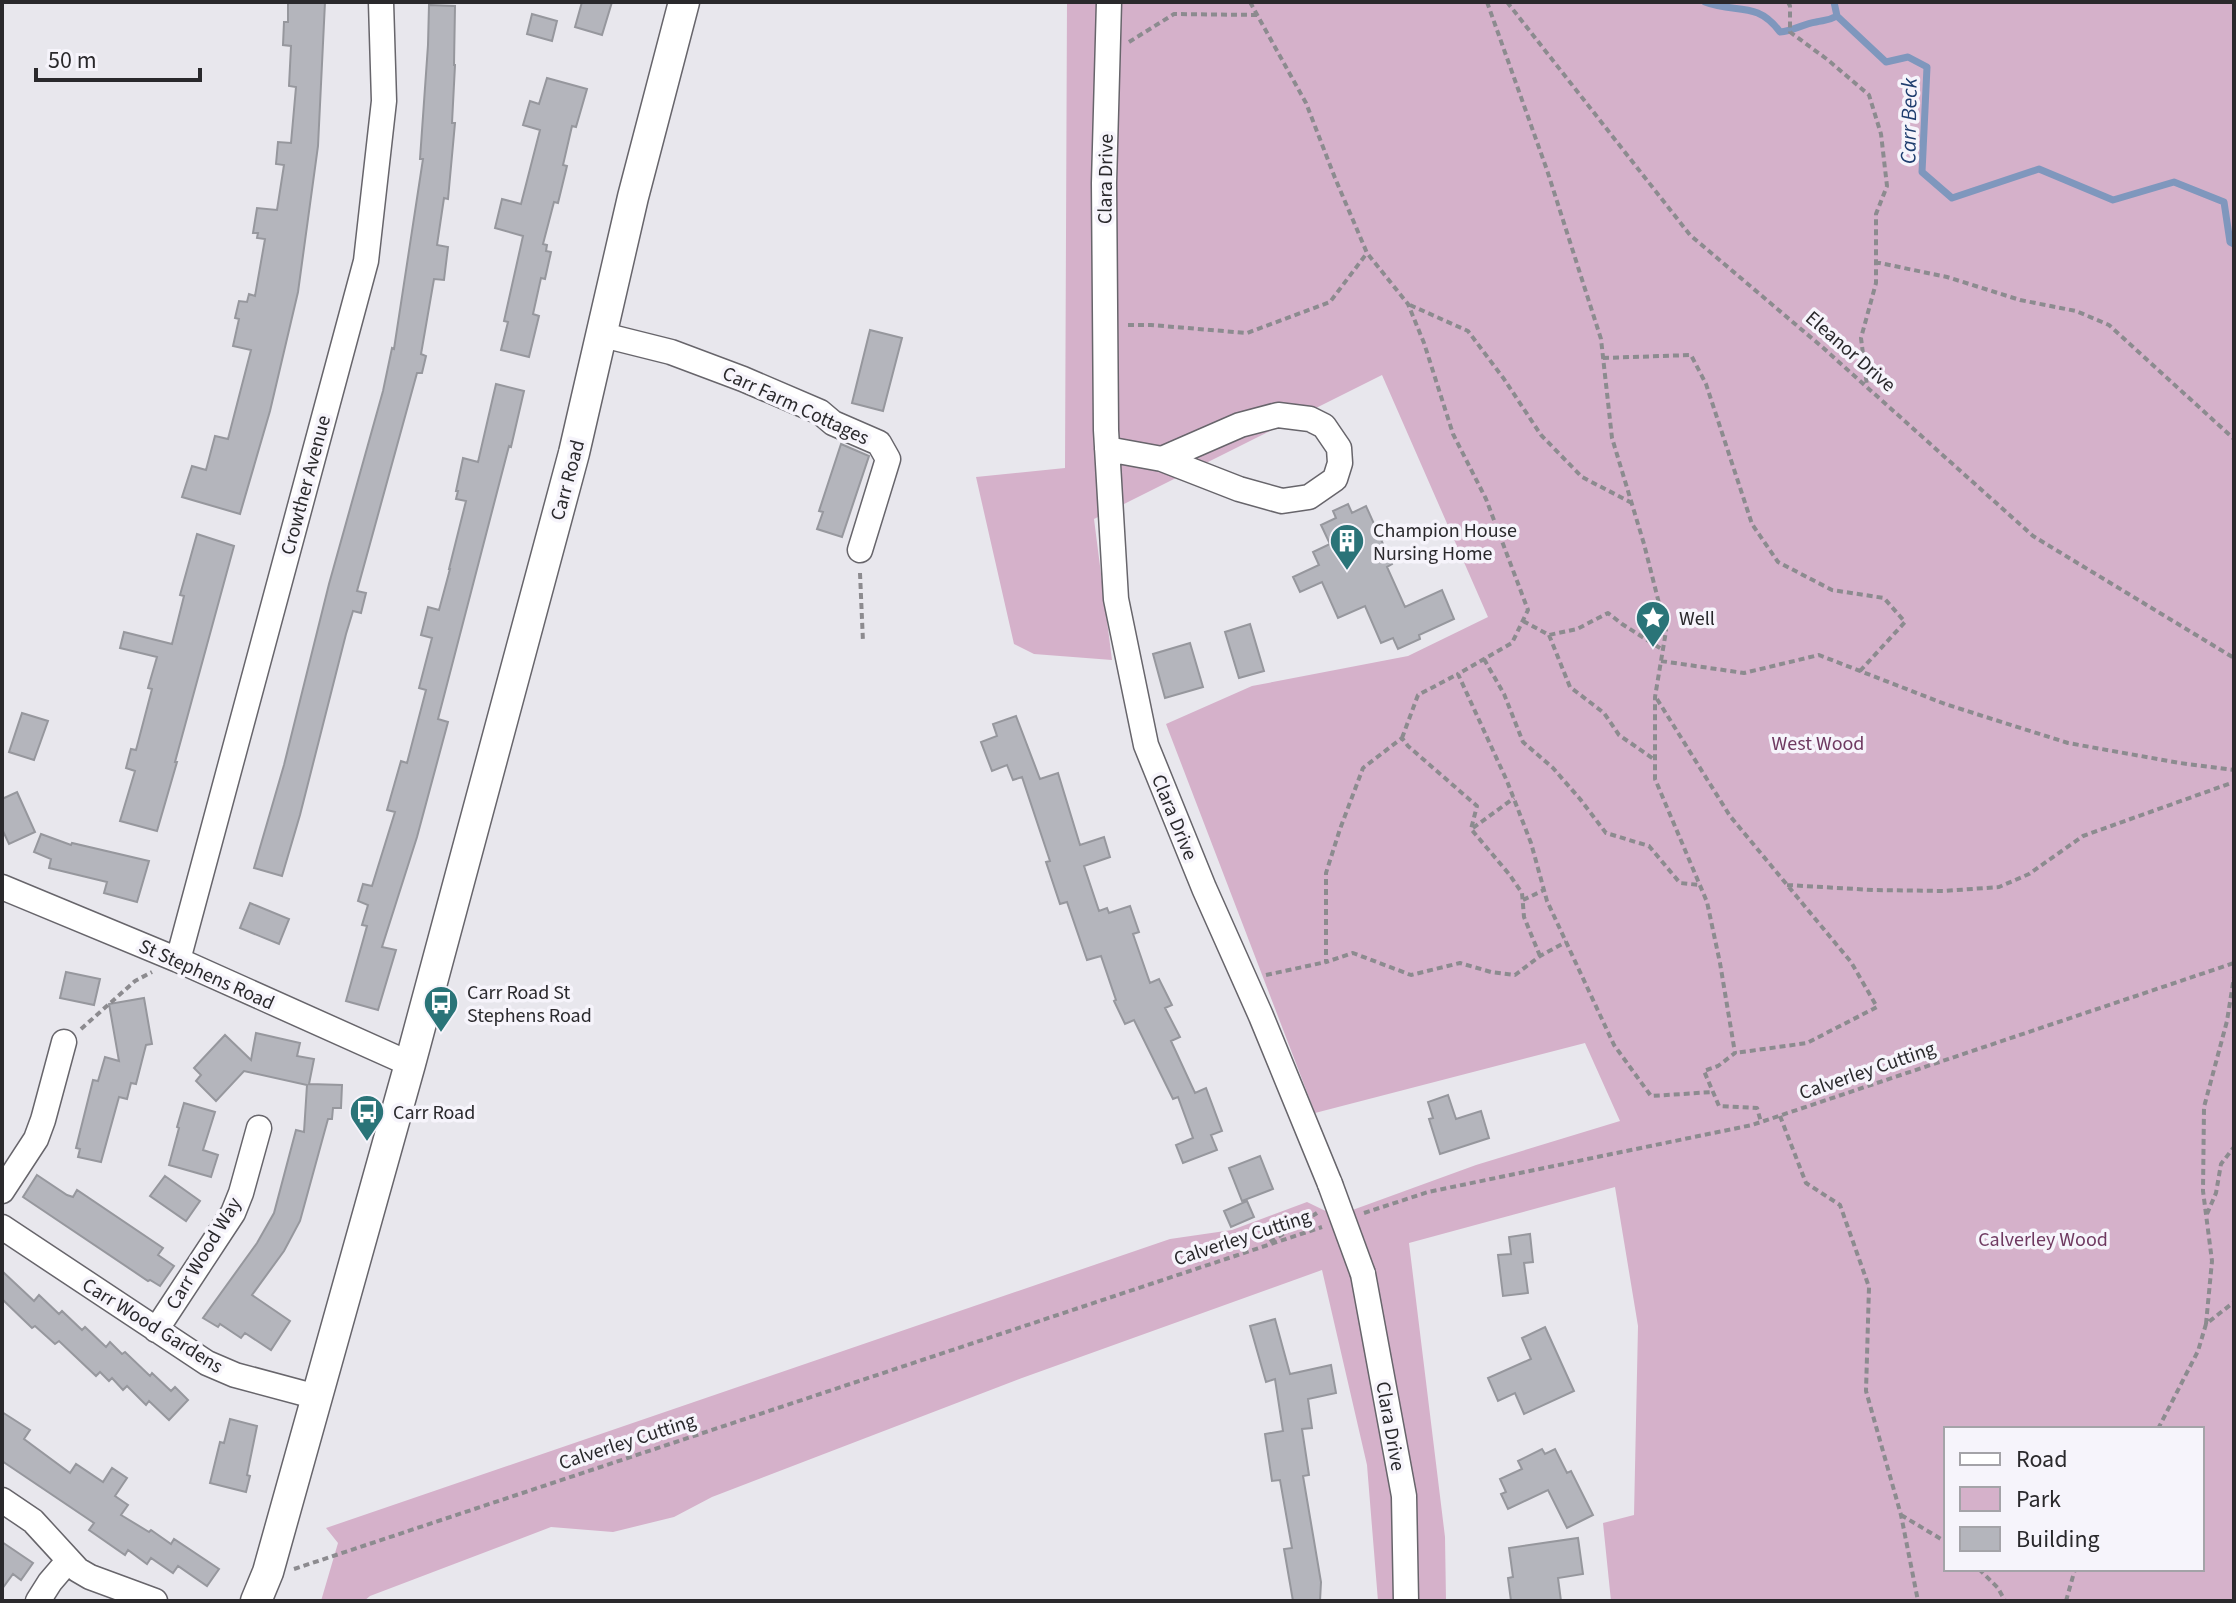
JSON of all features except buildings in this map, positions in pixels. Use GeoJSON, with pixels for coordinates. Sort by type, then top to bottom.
{"type":"FeatureCollection","features":[{"type":"Feature","properties":{"kind":"main road","name":"Carr Road"},"geometry":{"type":"LineString","coordinates":[[256,1601],[268,1572],[410,1064],[574,453],[633,197],[684,2]]}},
{"type":"Feature","properties":{"kind":"street","name":"Crowther Avenue"},"geometry":{"type":"LineString","coordinates":[[171,958],[366,261],[384,101],[381,2]]}},
{"type":"Feature","properties":{"kind":"street","name":"Clara Drive"},"geometry":{"type":"LineString","coordinates":[[1109,2],[1104,183],[1105,326],[1107,449],[1116,599],[1146,745],[1245,980],[1332,1204],[1363,1274],[1404,1496],[1406,1601]]}},
{"type":"Feature","properties":{"kind":"street","name":"Carr Farm Cottages"},"geometry":{"type":"LineString","coordinates":[[603,335],[671,352],[743,379],[820,412],[833,423],[879,443],[888,459],[860,550]]}},
{"type":"Feature","properties":{"kind":"street"},"geometry":{"type":"LineString","coordinates":[[1107,449],[1162,459],[1239,489],[1282,501],[1309,497],[1335,479],[1340,463],[1339,448],[1324,426],[1310,419],[1278,415],[1240,425],[1162,459]]}},
{"type":"Feature","properties":{"kind":"street","name":"St Stephens Road"},"geometry":{"type":"LineString","coordinates":[[2,887],[410,1064]]}},
{"type":"Feature","properties":{"kind":"street"},"geometry":{"type":"LineString","coordinates":[[2,1191],[40,1129],[64,1042]]}},
{"type":"Feature","properties":{"kind":"street","name":"Carr Wood Way"},"geometry":{"type":"LineString","coordinates":[[156,1330],[233,1213],[259,1128]]}},
{"type":"Feature","properties":{"kind":"street","name":"Carr Wood Gardens"},"geometry":{"type":"LineString","coordinates":[[2,1227],[207,1363],[235,1375],[317,1397]]}},
{"type":"Feature","properties":{"kind":"street"},"geometry":{"type":"LineString","coordinates":[[2,1500],[33,1521],[68,1561],[90,1577],[155,1601]]}},
{"type":"Feature","properties":{"kind":"street"},"geometry":{"type":"LineString","coordinates":[[38,1601],[68,1561]]}},
{"type":"Feature","properties":{"kind":"path"},"geometry":{"type":"LineString","coordinates":[[1250,2],[1306,103],[1367,253],[1408,304],[1453,434],[1486,499],[1528,610],[1512,643],[1418,695],[1402,738],[1363,768],[1326,873],[1326,962]]}},
{"type":"Feature","properties":{"kind":"path"},"geometry":{"type":"LineString","coordinates":[[1487,2],[1601,339],[1612,438],[1666,631],[1655,697],[1655,779],[1707,902],[1735,1053]]}},
{"type":"Feature","properties":{"kind":"path","name":"Eleanor Drive"},"geometry":{"type":"LineString","coordinates":[[1507,2],[1690,235],[1868,387],[2033,536],[2234,658]]}},
{"type":"Feature","properties":{"kind":"path"},"geometry":{"type":"LineString","coordinates":[[1788,2],[1790,32],[1869,95],[1881,134],[1887,186],[1876,214],[1876,283],[1861,338],[1868,387]]}},
{"type":"Feature","properties":{"kind":"path"},"geometry":{"type":"LineString","coordinates":[[1107,56],[1174,14],[1258,15]]}},
{"type":"Feature","properties":{"kind":"path"},"geometry":{"type":"LineString","coordinates":[[1105,326],[1151,325],[1247,333],[1330,302],[1367,253]]}},
{"type":"Feature","properties":{"kind":"path"},"geometry":{"type":"LineString","coordinates":[[1875,262],[1947,277],[2020,300],[2076,311],[2109,325],[2234,439]]}},
{"type":"Feature","properties":{"kind":"path"},"geometry":{"type":"LineString","coordinates":[[1408,304],[1468,331],[1541,435],[1582,477],[1632,503]]}},
{"type":"Feature","properties":{"kind":"path"},"geometry":{"type":"LineString","coordinates":[[1603,358],[1691,355],[1706,384],[1752,524],[1778,562],[1832,590],[1884,598],[1905,622],[1860,671]]}},
{"type":"Feature","properties":{"kind":"path"},"geometry":{"type":"LineString","coordinates":[[860,575],[863,642]]}},
{"type":"Feature","properties":{"kind":"path"},"geometry":{"type":"LineString","coordinates":[[1549,635],[1577,629],[1608,613],[1663,650]]}},
{"type":"Feature","properties":{"kind":"path"},"geometry":{"type":"LineString","coordinates":[[1523,621],[1549,635],[1570,687],[1604,713],[1619,735],[1655,760]]}},
{"type":"Feature","properties":{"kind":"path"},"geometry":{"type":"LineString","coordinates":[[1661,661],[1744,673],[1819,655],[1945,704],[2068,743],[2234,770]]}},
{"type":"Feature","properties":{"kind":"path"},"geometry":{"type":"LineString","coordinates":[[1484,659],[1504,694],[1523,742],[1553,768],[1606,833],[1649,846],[1680,883],[1700,885]]}},
{"type":"Feature","properties":{"kind":"path"},"geometry":{"type":"LineString","coordinates":[[1458,674],[1514,798],[1531,843],[1547,901],[1614,1045],[1651,1096],[1713,1092]]}},
{"type":"Feature","properties":{"kind":"path"},"geometry":{"type":"LineString","coordinates":[[1655,697],[1730,816],[1851,962],[1877,1007],[1807,1043],[1735,1053],[1718,1066],[1704,1071],[1719,1106],[1757,1108],[1761,1122]]}},
{"type":"Feature","properties":{"kind":"path"},"geometry":{"type":"LineString","coordinates":[[1402,738],[1477,806],[1471,829]]}},
{"type":"Feature","properties":{"kind":"path"},"geometry":{"type":"LineString","coordinates":[[1787,885],[1944,891],[1999,887],[2029,874],[2083,836],[2234,782]]}},
{"type":"Feature","properties":{"kind":"path"},"geometry":{"type":"LineString","coordinates":[[1471,829],[1514,798]]}},
{"type":"Feature","properties":{"kind":"path"},"geometry":{"type":"LineString","coordinates":[[1471,829],[1522,893],[1524,917],[1540,956]]}},
{"type":"Feature","properties":{"kind":"path"},"geometry":{"type":"LineString","coordinates":[[1523,900],[1544,890]]}},
{"type":"Feature","properties":{"kind":"path"},"geometry":{"type":"LineString","coordinates":[[1245,980],[1353,953],[1411,975],[1460,963],[1515,975],[1566,942]]}},
{"type":"Feature","properties":{"kind":"path"},"geometry":{"type":"LineString","coordinates":[[64,1042],[135,981],[157,970],[171,958]]}},
{"type":"Feature","properties":{"kind":"path","name":"Calverley Cutting"},"geometry":{"type":"LineString","coordinates":[[1359,1215],[1428,1192],[1761,1122],[2234,963]]}},
{"type":"Feature","properties":{"kind":"path"},"geometry":{"type":"LineString","coordinates":[[2159,1427],[2198,1351],[2206,1324],[2212,1261],[2203,1191],[2204,1107],[2227,1021],[2234,977]]}},
{"type":"Feature","properties":{"kind":"path"},"geometry":{"type":"LineString","coordinates":[[1780,1116],[1806,1183],[1840,1205],[1869,1287],[1866,1391],[1901,1515],[1918,1601]]}},
{"type":"Feature","properties":{"kind":"path"},"geometry":{"type":"LineString","coordinates":[[2206,1216],[2216,1193],[2221,1164],[2234,1147]]}},
{"type":"Feature","properties":{"kind":"path"},"geometry":{"type":"LineString","coordinates":[[1261,1248],[1332,1204]]}},
{"type":"Feature","properties":{"kind":"path","name":"Calverley Cutting"},"geometry":{"type":"LineString","coordinates":[[268,1572],[290,1570],[1261,1248],[1332,1204]]}},
{"type":"Feature","properties":{"kind":"path"},"geometry":{"type":"LineString","coordinates":[[2206,1324],[2234,1302]]}},
{"type":"Feature","properties":{"kind":"path"},"geometry":{"type":"LineString","coordinates":[[1901,1515],[1944,1541]]}},
{"type":"Feature","properties":{"kind":"path"},"geometry":{"type":"LineString","coordinates":[[1981,1571],[1998,1588],[2005,1601]]}},
{"type":"Feature","properties":{"kind":"path"},"geometry":{"type":"LineString","coordinates":[[2066,1601],[2074,1571]]}},
{"type":"Feature","properties":{"kind":"green space","name":"West Wood"},"geometry":{"type":"Polygon","coordinates":[[[1067,2],[2234,2],[2234,1601],[1611,1601],[1603,1523],[1634,1515],[1638,1326],[1615,1187],[1409,1243],[1445,1537],[1446,1601],[1378,1601],[1367,1465],[1322,1270],[1022,1378],[712,1497],[674,1517],[613,1532],[551,1527],[370,1596],[364,1601],[321,1601],[338,1543],[326,1528],[1170,1239],[1232,1230],[1307,1202],[1336,1216],[1476,1165],[1620,1121],[1585,1043],[1315,1113],[1166,724],[1252,686],[1408,656],[1488,617],[1382,375],[1094,519],[1112,660],[1034,654],[1014,644],[976,477],[1065,468],[1067,2]]]}},
{"type":"Feature","properties":{"kind":"waterway"},"geometry":{"type":"LineString","coordinates":[[1705,2],[1754,12],[1771,22],[1780,32],[1837,16]]}},
{"type":"Feature","properties":{"kind":"waterway","name":"Carr Beck"},"geometry":{"type":"LineString","coordinates":[[1834,2],[1837,16],[1886,62],[1908,57],[1927,67],[1922,172],[1952,198],[2039,169],[2113,200],[2174,182],[2224,202],[2230,242],[2234,244]]}},
{"type":"Feature","properties":{"kind":"place","name":"Champion House Nursing Home"},"geometry":{"type":"Point","coordinates":[1347,572]}},
{"type":"Feature","properties":{"kind":"place","name":"Well"},"geometry":{"type":"Point","coordinates":[1653,649]}},
{"type":"Feature","properties":{"kind":"place","name":"Carr Road St Stephens Road"},"geometry":{"type":"Point","coordinates":[441,1034]}},
{"type":"Feature","properties":{"kind":"place","name":"Carr Road"},"geometry":{"type":"Point","coordinates":[367,1143]}},
{"type":"Feature","properties":{"kind":"park label","name":"Calverley Wood"},"geometry":{"type":"Point","coordinates":[2043,1239]}}]}
